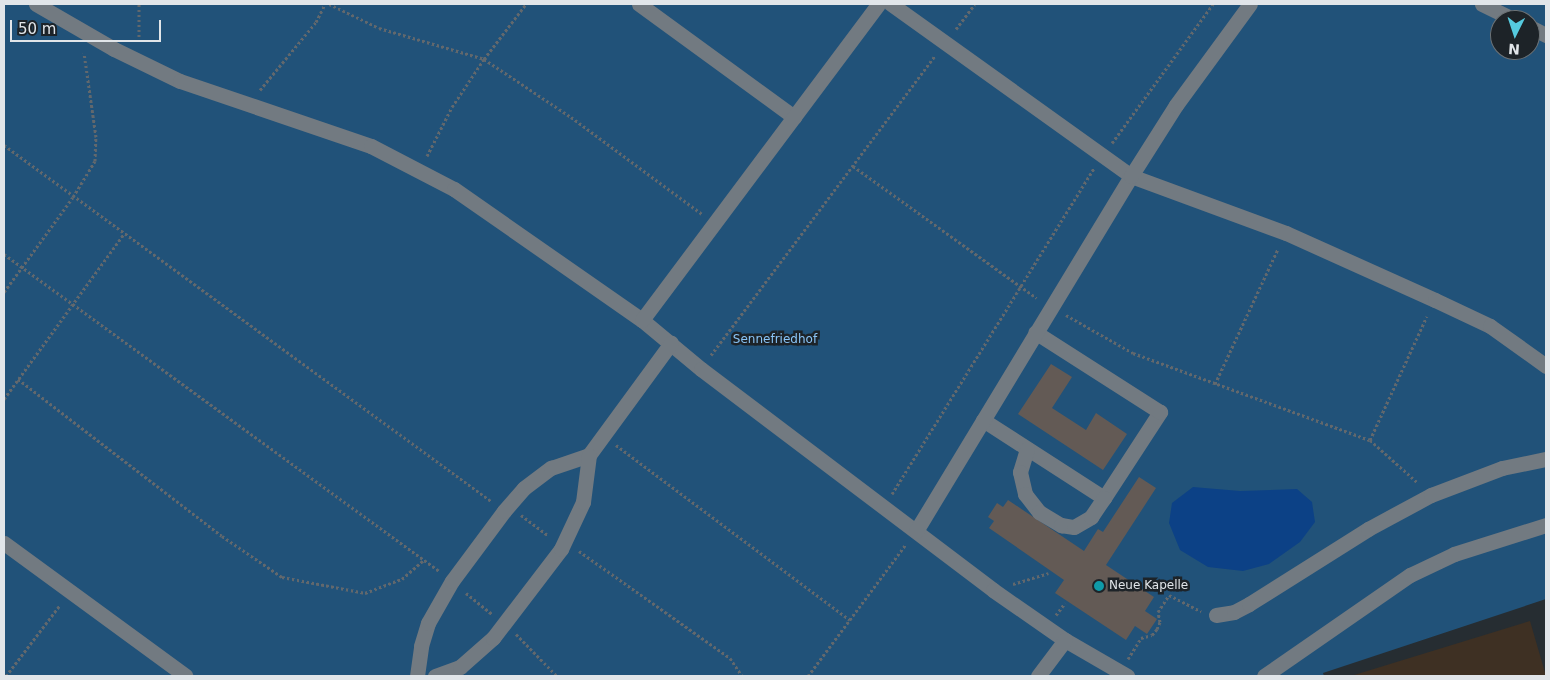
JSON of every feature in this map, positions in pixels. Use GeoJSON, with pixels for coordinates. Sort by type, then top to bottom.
{"type":"FeatureCollection","features":[{"type":"Feature","properties":{"kind":"lane"},"geometry":{"type":"LineString","coordinates":[[36,4],[82,32],[140,63],[247,106],[371,146],[454,189],[642,320],[701,369],[993,590],[1065,640],[1123,674]]}},
{"type":"Feature","properties":{"kind":"lane"},"geometry":{"type":"LineString","coordinates":[[639,4],[794,118]]}},
{"type":"Feature","properties":{"kind":"lane"},"geometry":{"type":"LineString","coordinates":[[642,320],[878,4]]}},
{"type":"Feature","properties":{"kind":"lane"},"geometry":{"type":"LineString","coordinates":[[891,4],[1131,176],[1286,233],[1435,300],[1490,326],[1546,366]]}},
{"type":"Feature","properties":{"kind":"lane"},"geometry":{"type":"LineString","coordinates":[[916,531],[1131,176],[1176,105],[1250,4]]}},
{"type":"Feature","properties":{"kind":"lane"},"geometry":{"type":"LineString","coordinates":[[1482,4],[1494,10]]}},
{"type":"Feature","properties":{"kind":"lane"},"geometry":{"type":"LineString","coordinates":[[1027,448],[1020,472],[1025,494],[1039,512],[1061,525],[1074,527],[1091,517],[1160,412],[1036,332]]}},
{"type":"Feature","properties":{"kind":"lane"},"geometry":{"type":"LineString","coordinates":[[434,676],[460,666],[493,638],[564,543],[583,502],[589,455],[671,343]]}},
{"type":"Feature","properties":{"kind":"lane"},"geometry":{"type":"LineString","coordinates":[[982,420],[1104,498]]}},
{"type":"Feature","properties":{"kind":"lane"},"geometry":{"type":"LineString","coordinates":[[417,676],[421,646],[428,623],[452,582],[506,508],[551,468],[589,455]]}},
{"type":"Feature","properties":{"kind":"lane"},"geometry":{"type":"LineString","coordinates":[[1216,615],[1234,612],[1249,604],[1368,530],[1432,495],[1502,468],[1546,459]]}},
{"type":"Feature","properties":{"kind":"lane"},"geometry":{"type":"LineString","coordinates":[[1264,676],[1410,575],[1454,554],[1546,525]]}},
{"type":"Feature","properties":{"kind":"lane"},"geometry":{"type":"LineString","coordinates":[[4,542],[186,676]]}},
{"type":"Feature","properties":{"kind":"lane"},"geometry":{"type":"LineString","coordinates":[[1038,676],[1065,640]]}},
{"type":"Feature","properties":{"kind":"path"},"geometry":{"type":"LineString","coordinates":[[139,4],[140,63]]}},
{"type":"Feature","properties":{"kind":"path"},"geometry":{"type":"LineString","coordinates":[[247,106],[316,22],[327,4],[380,28],[484,58],[571,117],[714,223]]}},
{"type":"Feature","properties":{"kind":"path"},"geometry":{"type":"LineString","coordinates":[[420,171],[452,107],[484,58],[526,4]]}},
{"type":"Feature","properties":{"kind":"path"},"geometry":{"type":"LineString","coordinates":[[701,369],[975,4]]}},
{"type":"Feature","properties":{"kind":"path"},"geometry":{"type":"LineString","coordinates":[[882,506],[900,485],[1081,184],[1213,4]]}},
{"type":"Feature","properties":{"kind":"path"},"geometry":{"type":"LineString","coordinates":[[4,292],[73,197],[95,161],[96,137],[82,32]]}},
{"type":"Feature","properties":{"kind":"path"},"geometry":{"type":"LineString","coordinates":[[4,145],[124,234],[506,508],[564,543],[730,658],[742,676]]}},
{"type":"Feature","properties":{"kind":"path"},"geometry":{"type":"LineString","coordinates":[[853,166],[1019,287],[1133,353],[1370,440],[1432,495]]}},
{"type":"Feature","properties":{"kind":"path"},"geometry":{"type":"LineString","coordinates":[[1214,384],[1286,233]]}},
{"type":"Feature","properties":{"kind":"path"},"geometry":{"type":"LineString","coordinates":[[4,399],[124,234]]}},
{"type":"Feature","properties":{"kind":"path"},"geometry":{"type":"LineString","coordinates":[[4,254],[424,560],[530,646],[557,676]]}},
{"type":"Feature","properties":{"kind":"path"},"geometry":{"type":"LineString","coordinates":[[1370,440],[1435,300]]}},
{"type":"Feature","properties":{"kind":"path"},"geometry":{"type":"LineString","coordinates":[[18,379],[222,536],[282,577],[364,593],[402,579],[424,560]]}},
{"type":"Feature","properties":{"kind":"path"},"geometry":{"type":"LineString","coordinates":[[603,436],[850,620]]}},
{"type":"Feature","properties":{"kind":"path"},"geometry":{"type":"LineString","coordinates":[[808,676],[916,531]]}},
{"type":"Feature","properties":{"kind":"path"},"geometry":{"type":"LineString","coordinates":[[993,590],[1048,573]]}},
{"type":"Feature","properties":{"kind":"path"},"geometry":{"type":"LineString","coordinates":[[6,676],[70,591]]}},
{"type":"Feature","properties":{"kind":"path"},"geometry":{"type":"LineString","coordinates":[[1123,674],[1141,638],[1152,636],[1157,629],[1160,622],[1158,612],[1169,595],[1182,603],[1216,615]]}},
{"type":"Feature","properties":{"kind":"shaded area"},"geometry":{"type":"Polygon","coordinates":[[[1193,487],[1240,491],[1297,489],[1312,502],[1315,522],[1300,542],[1269,564],[1243,571],[1208,567],[1180,550],[1169,523],[1172,503],[1193,487]]]}},
{"type":"Feature","properties":{"kind":"shaded area"},"geometry":{"type":"Polygon","coordinates":[[[1530,621],[1546,676],[1351,676],[1530,621]]]}},
{"type":"Feature","properties":{"kind":"green space","name":"Sennefriedhof"},"geometry":{"type":"Polygon","coordinates":[[[4,4],[1546,5],[1546,599],[1323,673],[1324,676],[4,676],[4,4]]]}},
{"type":"Feature","properties":{"kind":"building"},"geometry":{"type":"Polygon","coordinates":[[[1051,364],[1072,377],[1052,408],[1086,430],[1096,413],[1127,434],[1103,470],[1018,414],[1051,364]]]}},
{"type":"Feature","properties":{"kind":"building"},"geometry":{"type":"Polygon","coordinates":[[[1139,477],[1156,488],[1106,565],[1154,597],[1145,611],[1157,619],[1147,634],[1135,626],[1126,640],[1055,593],[1064,580],[989,528],[994,521],[988,517],[997,503],[1003,507],[1008,500],[1084,551],[1098,529],[1103,532],[1139,477]]]}},
{"type":"Feature","properties":{"kind":"place","name":"Neue Kapelle"},"geometry":{"type":"Point","coordinates":[1099,586]}}]}
